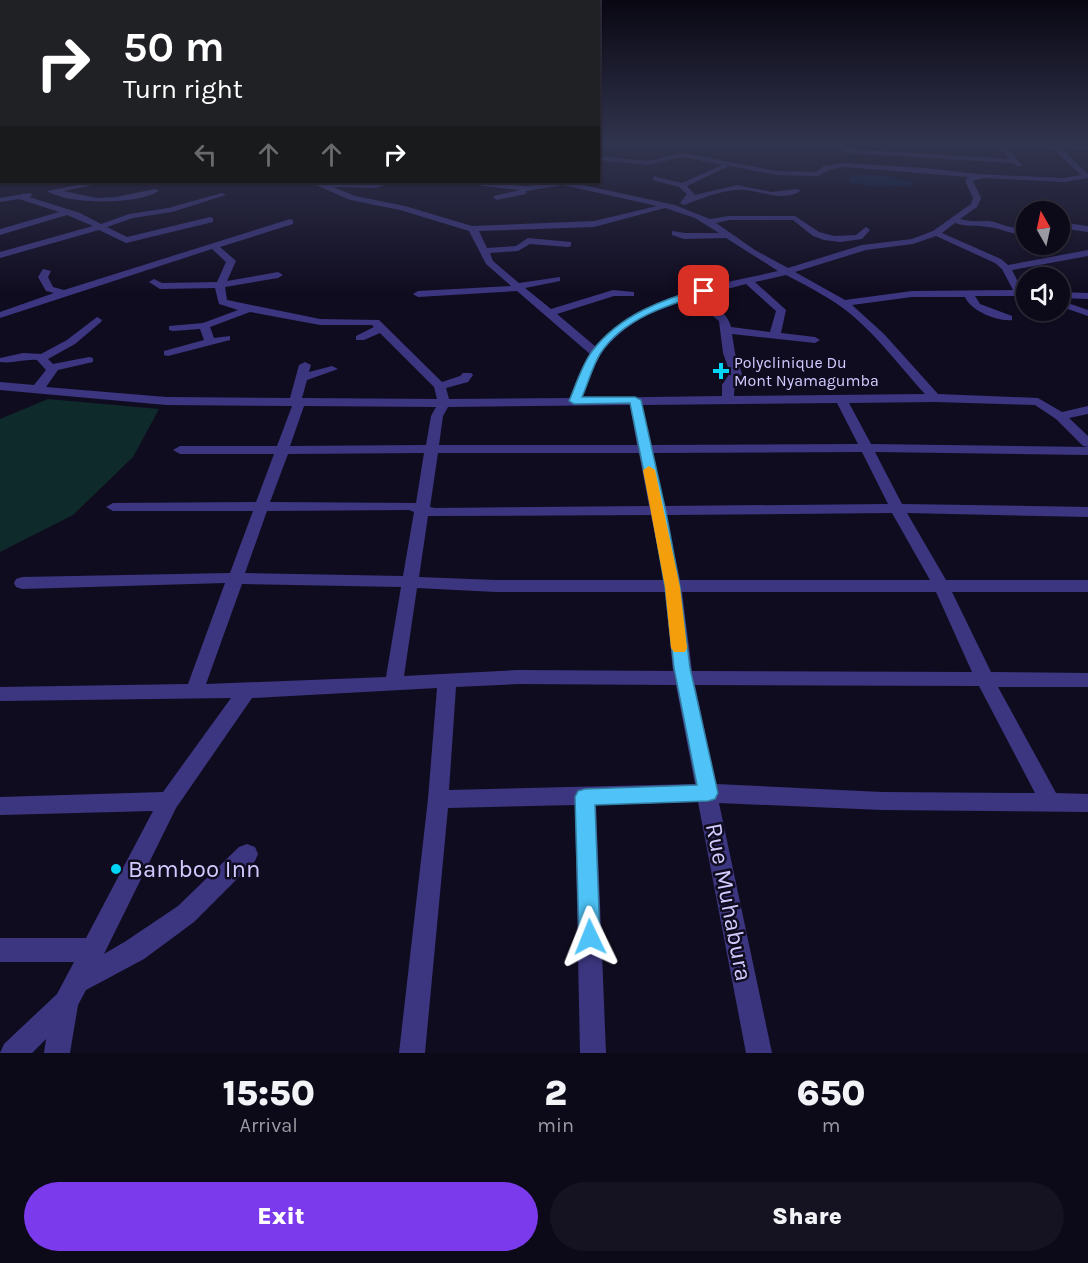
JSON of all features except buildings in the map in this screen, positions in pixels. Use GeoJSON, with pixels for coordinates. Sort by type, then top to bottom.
{"type":"FeatureCollection","features":[{"type":"Feature","properties":{"kind":"street"},"geometry":{"type":"LineString","coordinates":[[0,200],[35,194]]}},
{"type":"Feature","properties":{"kind":"street"},"geometry":{"type":"LineString","coordinates":[[67,194],[97,200],[140,194]]}},
{"type":"Feature","properties":{"kind":"street"},"geometry":{"type":"LineString","coordinates":[[343,194],[402,208],[472,229],[594,224],[671,207],[707,194]]}},
{"type":"Feature","properties":{"kind":"street"},"geometry":{"type":"LineString","coordinates":[[497,198],[519,194]]}},
{"type":"Feature","properties":{"kind":"street"},"geometry":{"type":"LineString","coordinates":[[603,194],[671,207],[711,221],[753,253],[843,303],[886,340],[935,398]]}},
{"type":"Feature","properties":{"kind":"street"},"geometry":{"type":"LineString","coordinates":[[690,199],[691,194]]}},
{"type":"Feature","properties":{"kind":"street"},"geometry":{"type":"LineString","coordinates":[[574,401],[596,353],[617,330],[646,311],[677,298],[786,272],[865,247],[913,241],[936,233],[974,205],[977,198],[975,194]]}},
{"type":"Feature","properties":{"kind":"street"},"geometry":{"type":"LineString","coordinates":[[0,255],[222,195]]}},
{"type":"Feature","properties":{"kind":"street"},"geometry":{"type":"LineString","coordinates":[[20,197],[67,212],[101,226],[126,240],[210,220]]}},
{"type":"Feature","properties":{"kind":"street"},"geometry":{"type":"LineString","coordinates":[[0,232],[67,212]]}},
{"type":"Feature","properties":{"kind":"street"},"geometry":{"type":"LineString","coordinates":[[711,221],[729,218],[795,218],[805,223],[816,234],[847,240],[865,247]]}},
{"type":"Feature","properties":{"kind":"street"},"geometry":{"type":"LineString","coordinates":[[954,220],[971,225],[989,224],[1016,231]]}},
{"type":"Feature","properties":{"kind":"street"},"geometry":{"type":"LineString","coordinates":[[0,315],[212,245],[290,222]]}},
{"type":"Feature","properties":{"kind":"street"},"geometry":{"type":"LineString","coordinates":[[1070,227],[1088,229]]}},
{"type":"Feature","properties":{"kind":"street"},"geometry":{"type":"LineString","coordinates":[[472,229],[477,234],[489,262],[596,353]]}},
{"type":"Feature","properties":{"kind":"street"},"geometry":{"type":"LineString","coordinates":[[847,240],[859,237],[866,230]]}},
{"type":"Feature","properties":{"kind":"street"},"geometry":{"type":"LineString","coordinates":[[675,233],[684,236],[729,235]]}},
{"type":"Feature","properties":{"kind":"street"},"geometry":{"type":"LineString","coordinates":[[936,233],[975,249],[1006,268],[1016,283]]}},
{"type":"Feature","properties":{"kind":"street"},"geometry":{"type":"LineString","coordinates":[[483,251],[518,248],[528,241],[568,244]]}},
{"type":"Feature","properties":{"kind":"street"},"geometry":{"type":"LineString","coordinates":[[212,245],[231,261],[231,266],[219,285],[219,293],[223,302],[247,310],[320,322],[375,322],[440,386],[444,404],[437,416],[394,683]]}},
{"type":"Feature","properties":{"kind":"street"},"geometry":{"type":"LineString","coordinates":[[1006,268],[1088,253]]}},
{"type":"Feature","properties":{"kind":"street"},"geometry":{"type":"LineString","coordinates":[[46,272],[43,277],[49,289],[63,293]]}},
{"type":"Feature","properties":{"kind":"street"},"geometry":{"type":"LineString","coordinates":[[154,282],[160,286],[219,285],[278,275]]}},
{"type":"Feature","properties":{"kind":"street"},"geometry":{"type":"LineString","coordinates":[[418,294],[519,287],[557,279]]}},
{"type":"Feature","properties":{"kind":"street"},"geometry":{"type":"LineString","coordinates":[[749,282],[781,310],[775,336]]}},
{"type":"Feature","properties":{"kind":"street"},"geometry":{"type":"LineString","coordinates":[[550,313],[613,293],[630,294]]}},
{"type":"Feature","properties":{"kind":"street"},"geometry":{"type":"LineString","coordinates":[[843,303],[912,294],[1016,293]]}},
{"type":"Feature","properties":{"kind":"street"},"geometry":{"type":"LineString","coordinates":[[969,295],[976,306],[1008,318]]}},
{"type":"Feature","properties":{"kind":"street"},"geometry":{"type":"LineString","coordinates":[[1070,295],[1088,296]]}},
{"type":"Feature","properties":{"kind":"street"},"geometry":{"type":"LineString","coordinates":[[677,298],[718,311],[723,317],[729,353],[736,374],[726,387],[729,400]]}},
{"type":"Feature","properties":{"kind":"street"},"geometry":{"type":"LineString","coordinates":[[1070,307],[1088,313]]}},
{"type":"Feature","properties":{"kind":"street"},"geometry":{"type":"LineString","coordinates":[[173,328],[204,326],[247,310]]}},
{"type":"Feature","properties":{"kind":"street"},"geometry":{"type":"LineString","coordinates":[[3,360],[23,356],[42,357],[71,342],[97,320]]}},
{"type":"Feature","properties":{"kind":"street"},"geometry":{"type":"LineString","coordinates":[[204,326],[210,341]]}},
{"type":"Feature","properties":{"kind":"street"},"geometry":{"type":"LineString","coordinates":[[360,338],[381,328]]}},
{"type":"Feature","properties":{"kind":"street"},"geometry":{"type":"LineString","coordinates":[[726,330],[815,340]]}},
{"type":"Feature","properties":{"kind":"street"},"geometry":{"type":"LineString","coordinates":[[168,353],[226,338]]}},
{"type":"Feature","properties":{"kind":"street"},"geometry":{"type":"LineString","coordinates":[[42,357],[42,360],[52,368]]}},
{"type":"Feature","properties":{"kind":"street"},"geometry":{"type":"LineString","coordinates":[[52,368],[89,360]]}},
{"type":"Feature","properties":{"kind":"street"},"geometry":{"type":"LineString","coordinates":[[194,692],[282,450],[298,401],[305,365]]}},
{"type":"Feature","properties":{"kind":"street"},"geometry":{"type":"LineString","coordinates":[[37,390],[52,372],[52,368]]}},
{"type":"Feature","properties":{"kind":"street"},"geometry":{"type":"LineString","coordinates":[[302,378],[332,369]]}},
{"type":"Feature","properties":{"kind":"street"},"geometry":{"type":"LineString","coordinates":[[440,386],[464,379],[467,375]]}},
{"type":"Feature","properties":{"kind":"street"},"geometry":{"type":"LineString","coordinates":[[0,386],[155,400],[444,404],[935,398],[1088,405]]}},
{"type":"Feature","properties":{"kind":"street"},"geometry":{"type":"LineString","coordinates":[[841,399],[897,508],[942,587],[970,651],[1051,804]]}},
{"type":"Feature","properties":{"kind":"street","name":"Rue Muhabura"},"geometry":{"type":"LineString","coordinates":[[635,400],[673,587],[684,680],[759,1053]]}},
{"type":"Feature","properties":{"kind":"street"},"geometry":{"type":"LineString","coordinates":[[1038,402],[1060,416],[1088,443]]}},
{"type":"Feature","properties":{"kind":"street"},"geometry":{"type":"LineString","coordinates":[[1060,416],[1088,410]]}},
{"type":"Feature","properties":{"kind":"street"},"geometry":{"type":"LineString","coordinates":[[1072,427],[1088,428]]}},
{"type":"Feature","properties":{"kind":"street"},"geometry":{"type":"LineString","coordinates":[[180,450],[867,448],[1088,451]]}},
{"type":"Feature","properties":{"kind":"street"},"geometry":{"type":"LineString","coordinates":[[113,507],[410,506],[434,513],[897,508],[1088,512]]}},
{"type":"Feature","properties":{"kind":"street"},"geometry":{"type":"LineString","coordinates":[[22,583],[76,580],[236,580],[410,582],[496,586],[1088,586]]}},
{"type":"Feature","properties":{"kind":"street"},"geometry":{"type":"LineString","coordinates":[[0,694],[247,691],[564,677],[684,680],[1088,680]]}},
{"type":"Feature","properties":{"kind":"street"},"geometry":{"type":"LineString","coordinates":[[412,1053],[438,799],[447,682]]}},
{"type":"Feature","properties":{"kind":"street"},"geometry":{"type":"LineString","coordinates":[[57,1053],[71,993],[169,801],[247,691]]}},
{"type":"Feature","properties":{"kind":"street"},"geometry":{"type":"LineString","coordinates":[[438,799],[708,793],[882,801],[1088,803]]}},
{"type":"Feature","properties":{"kind":"street"},"geometry":{"type":"LineString","coordinates":[[585,797],[593,1053]]}},
{"type":"Feature","properties":{"kind":"street"},"geometry":{"type":"LineString","coordinates":[[0,806],[169,801]]}},
{"type":"Feature","properties":{"kind":"street"},"geometry":{"type":"LineString","coordinates":[[13,1053],[71,993],[186,914],[247,854]]}},
{"type":"Feature","properties":{"kind":"street"},"geometry":{"type":"LineString","coordinates":[[0,950],[92,950]]}},
{"type":"Feature","properties":{"kind":"green space"},"geometry":{"type":"Polygon","coordinates":[[[48,399],[159,409],[133,457],[73,515],[0,552],[0,419],[48,399]]]}},
{"type":"Feature","properties":{"kind":"slow traffic"},"geometry":{"type":"LineString","coordinates":[[649,470],[673,587],[679,648]]}},
{"type":"Feature","properties":{"kind":"place","name":"Polyclinique Du Mont Nyamagumba"},"geometry":{"type":"Point","coordinates":[721,371]}},
{"type":"Feature","properties":{"kind":"place","name":"Bamboo Inn"},"geometry":{"type":"Point","coordinates":[116,869]}},
{"type":"Feature","properties":{"kind":"route"},"geometry":{"type":"LineString","coordinates":[[590,937],[585,797],[708,793],[682,668],[673,587],[635,400],[574,401],[596,353],[617,330],[659,304],[704,291]]}}]}
